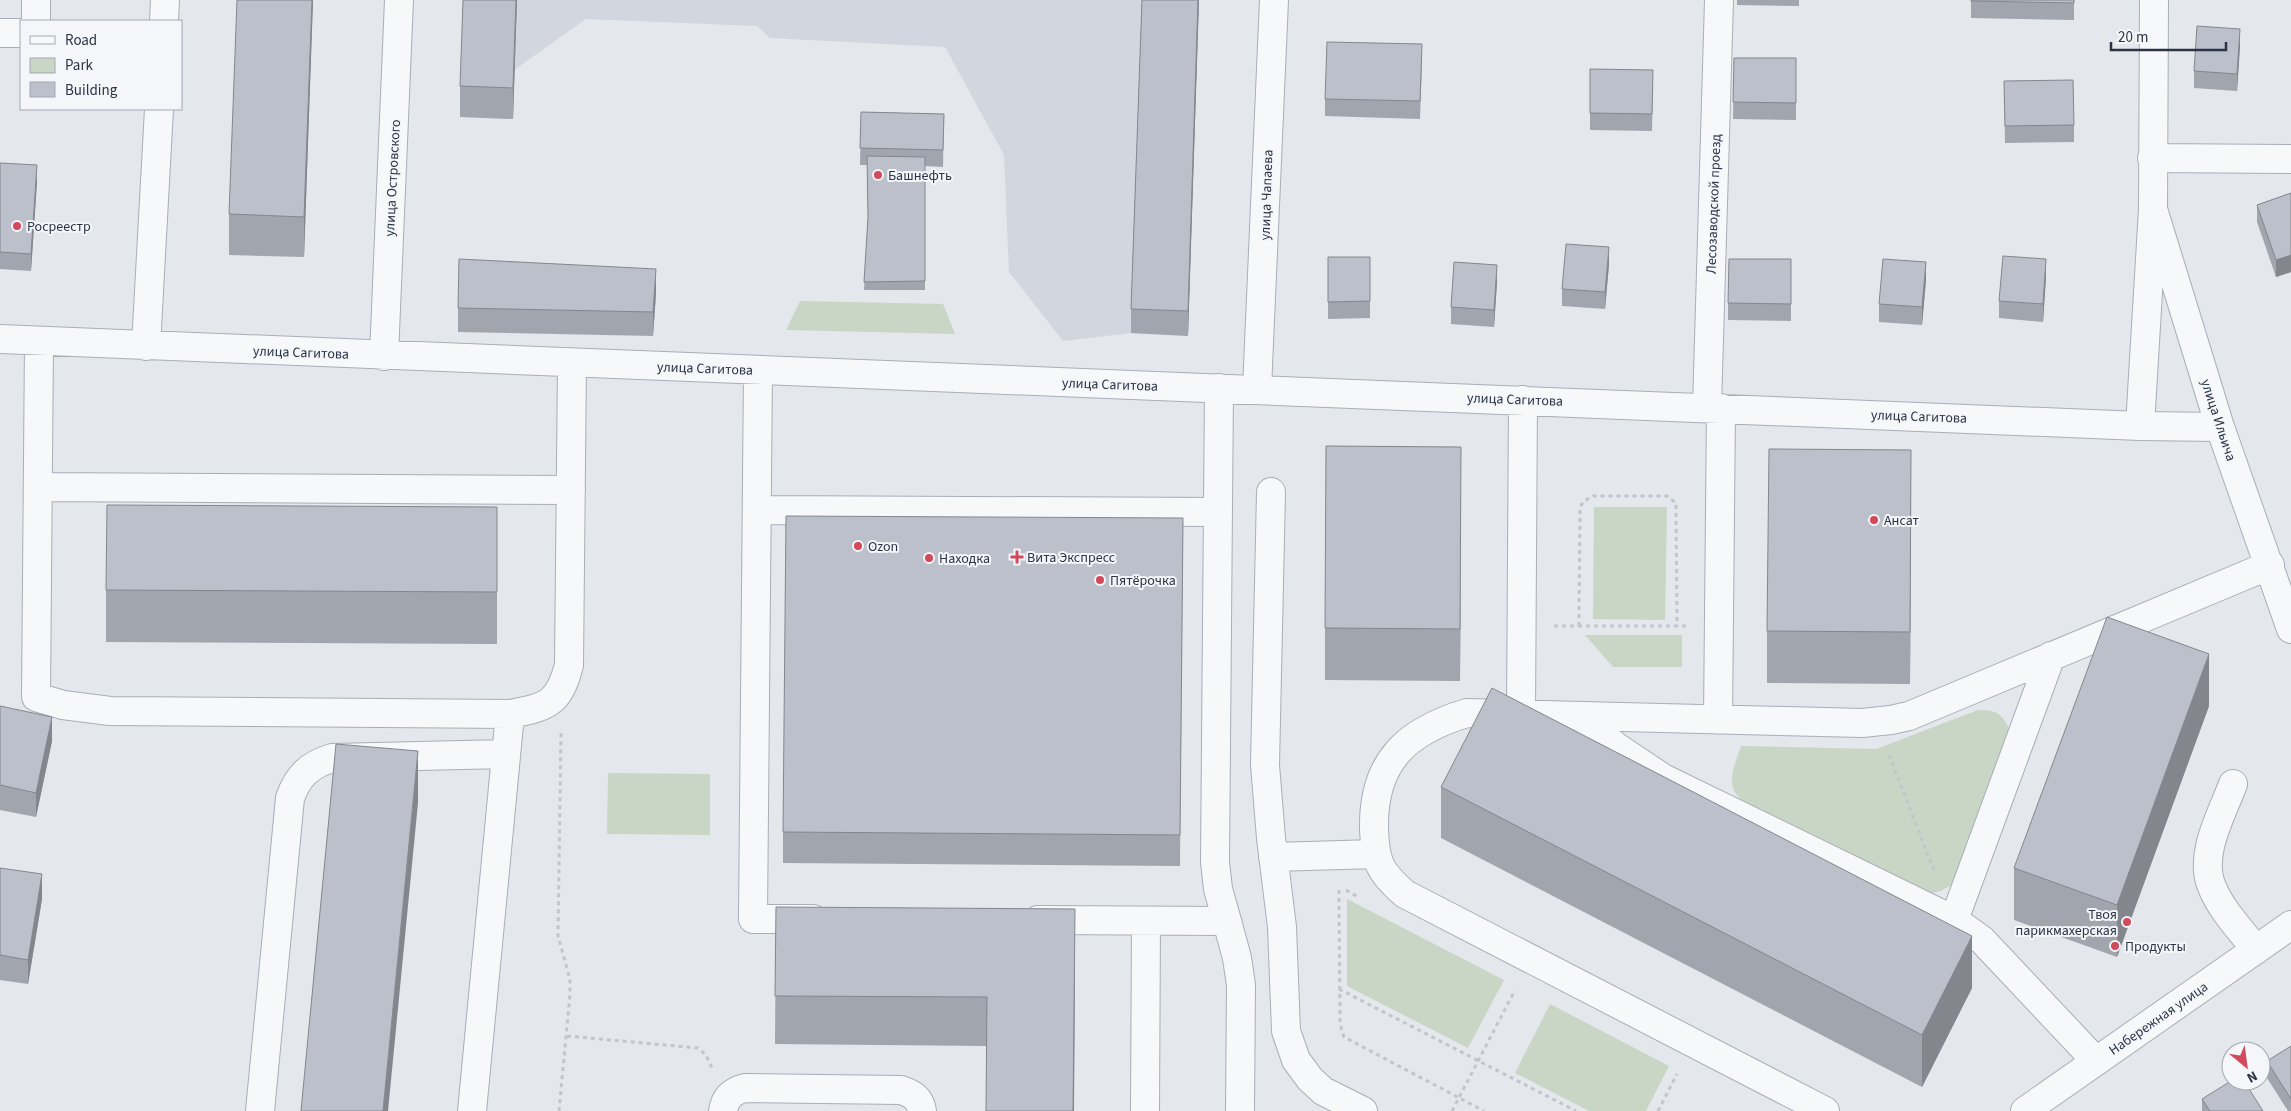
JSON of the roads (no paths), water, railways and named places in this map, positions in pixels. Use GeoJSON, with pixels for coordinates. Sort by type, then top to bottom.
{"type":"FeatureCollection","features":[{"type":"Feature","properties":{"kind":"street"},"geometry":{"type":"LineString","coordinates":[[36,0],[36,20]]}},
{"type":"Feature","properties":{"kind":"street"},"geometry":{"type":"LineString","coordinates":[[164,20],[165,0]]}},
{"type":"Feature","properties":{"kind":"street","name":"улица Островского"},"geometry":{"type":"LineString","coordinates":[[384,356],[400,0]]}},
{"type":"Feature","properties":{"kind":"street","name":"улица Чапаева"},"geometry":{"type":"LineString","coordinates":[[1257,390],[1274,0]]}},
{"type":"Feature","properties":{"kind":"street","name":"Лесозаводской проезд"},"geometry":{"type":"LineString","coordinates":[[1718,720],[1719,627],[1714,408],[1719,0]]}},
{"type":"Feature","properties":{"kind":"street","name":"улица Ильича"},"geometry":{"type":"LineString","coordinates":[[2140,426],[2153,209],[2154,0]]}},
{"type":"Feature","properties":{"kind":"street"},"geometry":{"type":"LineString","coordinates":[[0,32],[20,34]]}},
{"type":"Feature","properties":{"kind":"street"},"geometry":{"type":"LineString","coordinates":[[146,346],[159,110]]}},
{"type":"Feature","properties":{"kind":"street"},"geometry":{"type":"LineString","coordinates":[[2152,158],[2291,159]]}},
{"type":"Feature","properties":{"kind":"street","name":"улица Ильича"},"geometry":{"type":"LineString","coordinates":[[2153,209],[2220,427],[2291,629]]}},
{"type":"Feature","properties":{"kind":"street","name":"улица Сагитова"},"geometry":{"type":"LineString","coordinates":[[0,340],[2140,426],[2220,427]]}},
{"type":"Feature","properties":{"kind":"street"},"geometry":{"type":"LineString","coordinates":[[39,341],[36,697],[63,705],[110,711],[510,714],[540,708],[554,699],[565,683],[569,665],[572,363]]}},
{"type":"Feature","properties":{"kind":"street"},"geometry":{"type":"LineString","coordinates":[[758,370],[753,919],[842,919]]}},
{"type":"Feature","properties":{"kind":"street"},"geometry":{"type":"LineString","coordinates":[[1219,388],[1215,862],[1218,889],[1237,958],[1240,978],[1240,1111]]}},
{"type":"Feature","properties":{"kind":"street"},"geometry":{"type":"LineString","coordinates":[[1520,714],[1523,400]]}},
{"type":"Feature","properties":{"kind":"street"},"geometry":{"type":"LineString","coordinates":[[38,486],[571,490]]}},
{"type":"Feature","properties":{"kind":"street"},"geometry":{"type":"LineString","coordinates":[[1271,492],[1265,765],[1273,857],[1282,927],[1286,1031],[1291,1050],[1302,1071],[1316,1085],[1362,1111]]}},
{"type":"Feature","properties":{"kind":"street"},"geometry":{"type":"LineString","coordinates":[[757,510],[1218,512]]}},
{"type":"Feature","properties":{"kind":"street"},"geometry":{"type":"LineString","coordinates":[[1825,1111],[1405,894],[1387,876],[1375,854],[1374,805],[1376,792],[1386,768],[1398,752],[1425,730],[1444,720],[1467,713],[1876,722],[1909,716],[2270,565]]}},
{"type":"Feature","properties":{"kind":"street"},"geometry":{"type":"LineString","coordinates":[[1954,920],[2052,656]]}},
{"type":"Feature","properties":{"kind":"street"},"geometry":{"type":"LineString","coordinates":[[472,1111],[510,714]]}},
{"type":"Feature","properties":{"kind":"street"},"geometry":{"type":"LineString","coordinates":[[1579,716],[1618,748],[1663,778],[1954,920],[1972,931],[2096,1061]]}},
{"type":"Feature","properties":{"kind":"street"},"geometry":{"type":"LineString","coordinates":[[260,1111],[290,798],[295,783],[305,771],[316,763],[332,758],[506,754]]}},
{"type":"Feature","properties":{"kind":"street"},"geometry":{"type":"LineString","coordinates":[[2233,784],[2211,842],[2208,865],[2211,886],[2256,950]]}},
{"type":"Feature","properties":{"kind":"street"},"geometry":{"type":"LineString","coordinates":[[1273,857],[1375,854]]}},
{"type":"Feature","properties":{"kind":"street"},"geometry":{"type":"LineString","coordinates":[[1009,920],[1227,921]]}},
{"type":"Feature","properties":{"kind":"street"},"geometry":{"type":"LineString","coordinates":[[1145,1111],[1146,921]]}},
{"type":"Feature","properties":{"kind":"street","name":"Набережная улица"},"geometry":{"type":"LineString","coordinates":[[2025,1111],[2291,925]]}},
{"type":"Feature","properties":{"kind":"street"},"geometry":{"type":"LineString","coordinates":[[723,1111],[728,1096],[736,1091],[755,1088],[901,1090],[913,1094],[920,1101],[922,1111]]}},
{"type":"Feature","properties":{"kind":"place","name":"Башнефть"},"geometry":{"type":"Point","coordinates":[878,175]}},
{"type":"Feature","properties":{"kind":"place","name":"Росреестр"},"geometry":{"type":"Point","coordinates":[17,226]}},
{"type":"Feature","properties":{"kind":"place","name":"Ансат"},"geometry":{"type":"Point","coordinates":[1874,520]}},
{"type":"Feature","properties":{"kind":"place","name":"Ozon"},"geometry":{"type":"Point","coordinates":[858,546]}},
{"type":"Feature","properties":{"kind":"place","name":"Вита Экспресс"},"geometry":{"type":"Point","coordinates":[1017,557]}},
{"type":"Feature","properties":{"kind":"place","name":"Находка"},"geometry":{"type":"Point","coordinates":[929,558]}},
{"type":"Feature","properties":{"kind":"place","name":"Пятёрочка"},"geometry":{"type":"Point","coordinates":[1100,580]}},
{"type":"Feature","properties":{"kind":"place","name":"Твоя парикмахерская"},"geometry":{"type":"Point","coordinates":[2127,922]}},
{"type":"Feature","properties":{"kind":"place","name":"Продукты"},"geometry":{"type":"Point","coordinates":[2115,946]}}]}
